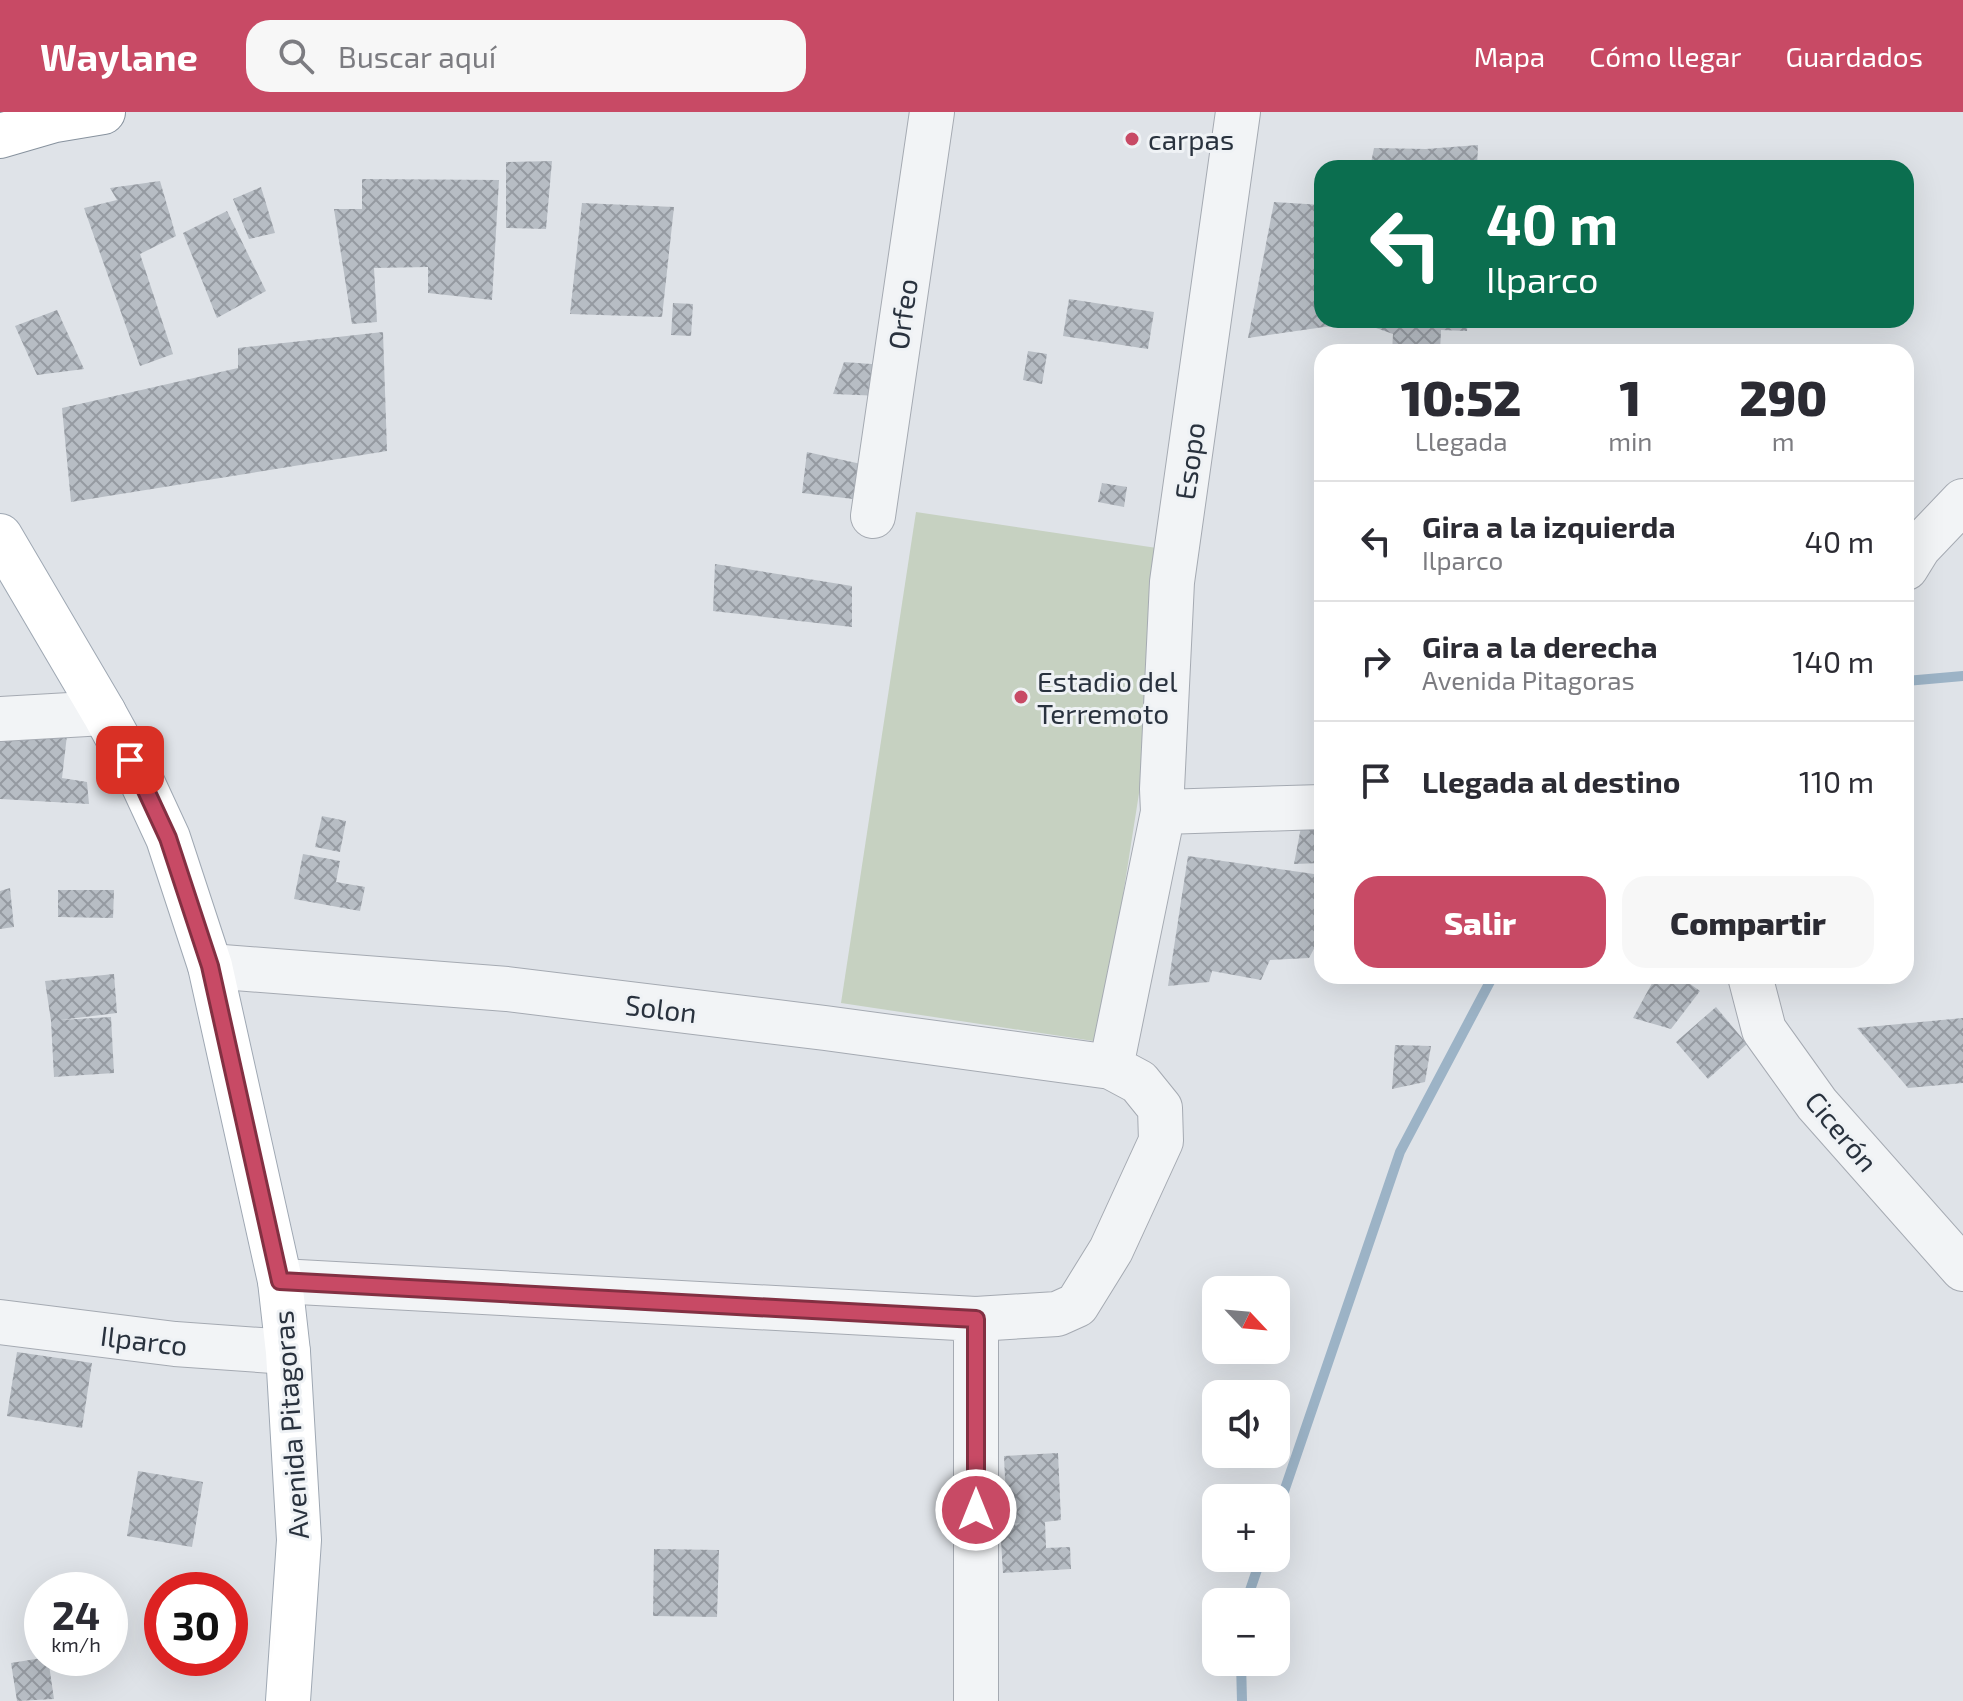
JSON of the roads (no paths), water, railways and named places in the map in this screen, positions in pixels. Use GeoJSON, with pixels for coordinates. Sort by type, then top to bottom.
{"type":"FeatureCollection","features":[{"type":"Feature","properties":{"kind":"main road"},"geometry":{"type":"LineString","coordinates":[[0,136],[55,120],[103,112]]}},
{"type":"Feature","properties":{"kind":"main road","name":"Avenida Pitagoras"},"geometry":{"type":"LineString","coordinates":[[0,536],[143,784],[168,838],[210,966],[280,1281],[288,1352],[299,1540],[288,1701]]}},
{"type":"Feature","properties":{"kind":"street","name":"Orfeo"},"geometry":{"type":"LineString","coordinates":[[873,516],[932,112]]}},
{"type":"Feature","properties":{"kind":"street","name":"Esopo"},"geometry":{"type":"LineString","coordinates":[[1111,1067],[1163,812],[1172,582],[1238,112]]}},
{"type":"Feature","properties":{"kind":"street"},"geometry":{"type":"LineString","coordinates":[[1914,555],[1963,501]]}},
{"type":"Feature","properties":{"kind":"street"},"geometry":{"type":"LineString","coordinates":[[0,719],[104,713]]}},
{"type":"Feature","properties":{"kind":"street"},"geometry":{"type":"LineString","coordinates":[[1163,812],[1314,807]]}},
{"type":"Feature","properties":{"kind":"street","name":"Solon"},"geometry":{"type":"LineString","coordinates":[[210,966],[507,989],[1111,1067]]}},
{"type":"Feature","properties":{"kind":"street","name":"Cicerón"},"geometry":{"type":"LineString","coordinates":[[1752,984],[1764,1030],[1817,1104],[1963,1269]]}},
{"type":"Feature","properties":{"kind":"street"},"geometry":{"type":"LineString","coordinates":[[280,1281],[976,1319],[1057,1314],[1077,1305],[1111,1250],[1161,1141],[1160,1108],[1139,1082],[1111,1067]]}},
{"type":"Feature","properties":{"kind":"street"},"geometry":{"type":"LineString","coordinates":[[976,1319],[976,1701]]}},
{"type":"Feature","properties":{"kind":"street","name":"Ilparco"},"geometry":{"type":"LineString","coordinates":[[0,1322],[175,1344],[288,1352]]}},
{"type":"Feature","properties":{"kind":"waterway"},"geometry":{"type":"LineString","coordinates":[[1914,680],[1963,676]]}},
{"type":"Feature","properties":{"kind":"waterway"},"geometry":{"type":"LineString","coordinates":[[1287,1484],[1400,1152],[1489,984]]}},
{"type":"Feature","properties":{"kind":"waterway"},"geometry":{"type":"LineString","coordinates":[[1251,1588],[1256,1572]]}},
{"type":"Feature","properties":{"kind":"waterway"},"geometry":{"type":"LineString","coordinates":[[1241,1676],[1242,1701]]}},
{"type":"Feature","properties":{"kind":"place","name":"carpas"},"geometry":{"type":"Point","coordinates":[1132,139]}},
{"type":"Feature","properties":{"kind":"place","name":"Estadio del Terremoto"},"geometry":{"type":"Point","coordinates":[1021,697]}}]}
